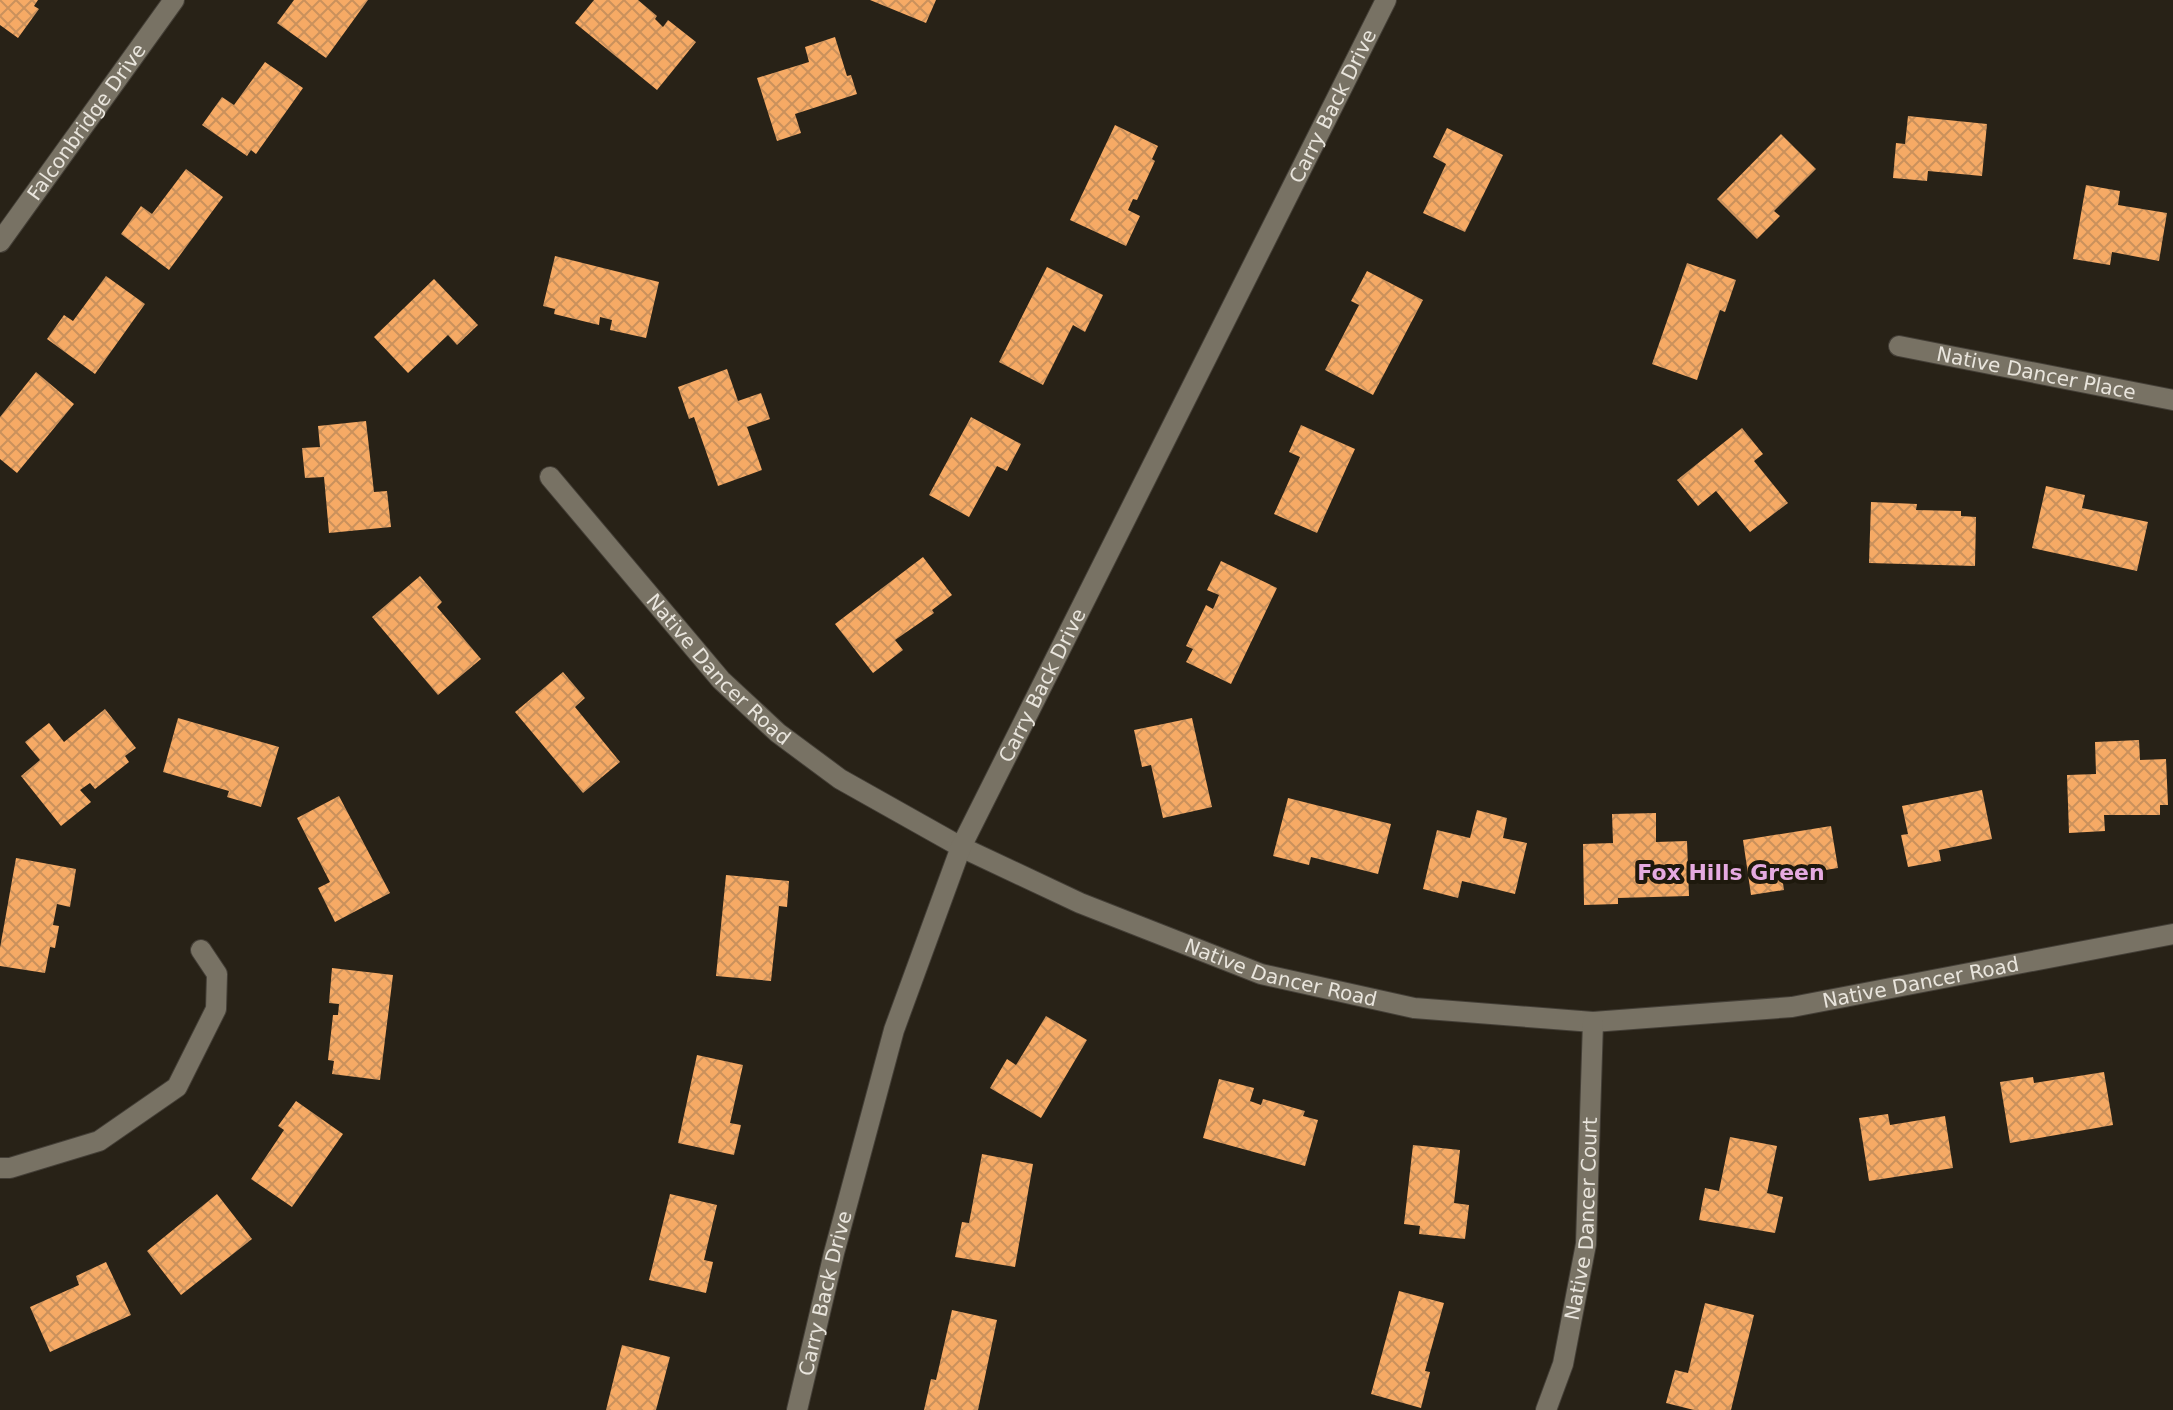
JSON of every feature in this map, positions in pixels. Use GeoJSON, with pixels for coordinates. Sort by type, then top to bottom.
{"type":"FeatureCollection","features":[{"type":"Feature","properties":{"kind":"street","name":"Falconbridge Drive"},"geometry":{"type":"LineString","coordinates":[[0,242],[174,0]]}},
{"type":"Feature","properties":{"kind":"street","name":"Carry Back Drive"},"geometry":{"type":"LineString","coordinates":[[797,1410],[834,1253],[894,1030],[961,847],[1386,0]]}},
{"type":"Feature","properties":{"kind":"street","name":"Native Dancer Place"},"geometry":{"type":"LineString","coordinates":[[1899,346],[2173,400]]}},
{"type":"Feature","properties":{"kind":"street","name":"Native Dancer Road"},"geometry":{"type":"LineString","coordinates":[[550,477],[721,680],[778,733],[840,779],[961,847],[1080,903],[1261,974],[1414,1008],[1593,1022],[1792,1007],[2173,934]]}},
{"type":"Feature","properties":{"kind":"street"},"geometry":{"type":"LineString","coordinates":[[0,1168],[10,1168],[99,1141],[177,1087],[216,1009],[217,974],[201,950]]}},
{"type":"Feature","properties":{"kind":"street","name":"Native Dancer Court"},"geometry":{"type":"LineString","coordinates":[[1546,1410],[1563,1364],[1586,1244],[1593,1022]]}},
{"type":"Feature","properties":{"kind":"building"},"geometry":{"type":"Polygon","coordinates":[[[0,0],[38,0],[34,6],[39,9],[18,38],[0,25],[0,0]]]}},
{"type":"Feature","properties":{"kind":"building"},"geometry":{"type":"Polygon","coordinates":[[[294,0],[368,0],[326,58],[277,23],[294,0]]]}},
{"type":"Feature","properties":{"kind":"building"},"geometry":{"type":"Polygon","coordinates":[[[594,0],[638,0],[657,16],[655,19],[663,27],[668,20],[696,42],[657,90],[575,23],[594,0]]]}},
{"type":"Feature","properties":{"kind":"building"},"geometry":{"type":"Polygon","coordinates":[[[870,0],[936,0],[926,23],[870,0]]]}},
{"type":"Feature","properties":{"kind":"building"},"geometry":{"type":"Polygon","coordinates":[[[835,37],[847,76],[851,75],[857,94],[795,114],[801,133],[777,141],[757,78],[809,62],[805,47],[835,37]]]}},
{"type":"Feature","properties":{"kind":"building"},"geometry":{"type":"Polygon","coordinates":[[[265,62],[303,88],[256,154],[251,150],[247,156],[202,125],[222,97],[234,105],[265,62]]]}},
{"type":"Feature","properties":{"kind":"building"},"geometry":{"type":"Polygon","coordinates":[[[1908,116],[1987,124],[1982,176],[1928,171],[1927,181],[1893,178],[1896,143],[1905,144],[1908,116]]]}},
{"type":"Feature","properties":{"kind":"building"},"geometry":{"type":"Polygon","coordinates":[[[1115,125],[1158,146],[1152,159],[1155,161],[1137,200],[1133,199],[1128,210],[1140,216],[1126,246],[1070,220],[1115,125]]]}},
{"type":"Feature","properties":{"kind":"building"},"geometry":{"type":"Polygon","coordinates":[[[1447,128],[1503,155],[1465,232],[1423,213],[1446,164],[1433,157],[1447,128]]]}},
{"type":"Feature","properties":{"kind":"building"},"geometry":{"type":"Polygon","coordinates":[[[1781,134],[1816,169],[1774,211],[1780,216],[1757,239],[1717,199],[1781,134]]]}},
{"type":"Feature","properties":{"kind":"building"},"geometry":{"type":"Polygon","coordinates":[[[186,169],[223,197],[169,270],[121,234],[141,206],[152,214],[186,169]]]}},
{"type":"Feature","properties":{"kind":"building"},"geometry":{"type":"Polygon","coordinates":[[[2086,185],[2120,191],[2118,205],[2167,213],[2159,261],[2112,252],[2110,265],[2073,259],[2086,185]]]}},
{"type":"Feature","properties":{"kind":"building"},"geometry":{"type":"Polygon","coordinates":[[[555,256],[659,282],[646,338],[610,330],[612,320],[600,317],[599,325],[554,314],[555,309],[543,306],[555,256]]]}},
{"type":"Feature","properties":{"kind":"building"},"geometry":{"type":"Polygon","coordinates":[[[1687,263],[1736,280],[1725,312],[1720,310],[1697,380],[1652,364],[1687,263]]]}},
{"type":"Feature","properties":{"kind":"building"},"geometry":{"type":"Polygon","coordinates":[[[1047,267],[1103,295],[1085,332],[1073,325],[1043,385],[999,362],[1047,267]]]}},
{"type":"Feature","properties":{"kind":"building"},"geometry":{"type":"Polygon","coordinates":[[[1367,271],[1423,300],[1373,395],[1325,370],[1359,305],[1351,301],[1367,271]]]}},
{"type":"Feature","properties":{"kind":"building"},"geometry":{"type":"Polygon","coordinates":[[[106,276],[145,304],[95,374],[47,339],[64,315],[73,321],[106,276]]]}},
{"type":"Feature","properties":{"kind":"building"},"geometry":{"type":"Polygon","coordinates":[[[434,279],[478,325],[457,345],[448,335],[408,373],[374,337],[434,279]]]}},
{"type":"Feature","properties":{"kind":"building"},"geometry":{"type":"Polygon","coordinates":[[[727,369],[738,401],[761,393],[770,419],[747,427],[762,470],[718,486],[694,417],[689,419],[678,387],[727,369]]]}},
{"type":"Feature","properties":{"kind":"building"},"geometry":{"type":"Polygon","coordinates":[[[36,372],[74,404],[17,473],[0,459],[0,417],[36,372]]]}},
{"type":"Feature","properties":{"kind":"building"},"geometry":{"type":"Polygon","coordinates":[[[971,417],[1021,444],[1007,471],[997,466],[969,517],[929,495],[971,417]]]}},
{"type":"Feature","properties":{"kind":"building"},"geometry":{"type":"Polygon","coordinates":[[[366,421],[374,492],[387,491],[391,527],[329,533],[324,477],[305,478],[302,448],[320,447],[318,426],[366,421]]]}},
{"type":"Feature","properties":{"kind":"building"},"geometry":{"type":"Polygon","coordinates":[[[1301,425],[1355,449],[1317,533],[1274,514],[1300,457],[1289,452],[1301,425]]]}},
{"type":"Feature","properties":{"kind":"building"},"geometry":{"type":"Polygon","coordinates":[[[1742,428],[1763,454],[1754,461],[1788,503],[1750,532],[1716,491],[1698,506],[1677,480],[1742,428]]]}},
{"type":"Feature","properties":{"kind":"building"},"geometry":{"type":"Polygon","coordinates":[[[2046,486],[2085,495],[2082,508],[2148,522],[2137,571],[2032,548],[2046,486]]]}},
{"type":"Feature","properties":{"kind":"building"},"geometry":{"type":"Polygon","coordinates":[[[1871,502],[1917,504],[1916,510],[1961,511],[1961,516],[1976,517],[1975,566],[1869,563],[1871,502]]]}},
{"type":"Feature","properties":{"kind":"building"},"geometry":{"type":"Polygon","coordinates":[[[923,557],[952,595],[932,610],[934,613],[895,640],[903,650],[873,673],[835,624],[923,557]]]}},
{"type":"Feature","properties":{"kind":"building"},"geometry":{"type":"Polygon","coordinates":[[[1221,561],[1277,588],[1231,684],[1186,662],[1193,649],[1186,646],[1206,605],[1213,609],[1219,595],[1207,590],[1221,561]]]}},
{"type":"Feature","properties":{"kind":"building"},"geometry":{"type":"Polygon","coordinates":[[[420,576],[442,602],[437,607],[481,659],[438,695],[372,617],[420,576]]]}},
{"type":"Feature","properties":{"kind":"building"},"geometry":{"type":"Polygon","coordinates":[[[563,672],[585,698],[575,707],[620,762],[583,793],[515,712],[563,672]]]}},
{"type":"Feature","properties":{"kind":"building"},"geometry":{"type":"Polygon","coordinates":[[[105,709],[136,748],[125,756],[129,762],[95,789],[90,783],[80,790],[91,802],[61,826],[21,776],[40,760],[25,742],[49,723],[64,742],[105,709]]]}},
{"type":"Feature","properties":{"kind":"building"},"geometry":{"type":"Polygon","coordinates":[[[178,718],[279,747],[261,807],[227,797],[229,791],[163,772],[178,718]]]}},
{"type":"Feature","properties":{"kind":"building"},"geometry":{"type":"Polygon","coordinates":[[[1192,718],[1212,807],[1163,818],[1151,765],[1142,767],[1134,730],[1192,718]]]}},
{"type":"Feature","properties":{"kind":"building"},"geometry":{"type":"Polygon","coordinates":[[[2139,740],[2140,760],[2166,759],[2168,805],[2160,805],[2160,815],[2104,815],[2105,831],[2069,833],[2067,775],[2096,774],[2095,742],[2139,740]]]}},
{"type":"Feature","properties":{"kind":"building"},"geometry":{"type":"Polygon","coordinates":[[[1982,790],[1992,839],[1939,850],[1941,861],[1908,867],[1901,835],[1908,834],[1902,806],[1982,790]]]}},
{"type":"Feature","properties":{"kind":"building"},"geometry":{"type":"Polygon","coordinates":[[[339,796],[390,893],[335,922],[318,888],[330,882],[297,818],[339,796]]]}},
{"type":"Feature","properties":{"kind":"building"},"geometry":{"type":"Polygon","coordinates":[[[1288,798],[1391,824],[1378,874],[1311,857],[1309,865],[1273,856],[1288,798]]]}},
{"type":"Feature","properties":{"kind":"building"},"geometry":{"type":"Polygon","coordinates":[[[1477,810],[1507,818],[1503,838],[1527,843],[1515,894],[1462,881],[1458,898],[1423,889],[1437,830],[1470,838],[1477,810]]]}},
{"type":"Feature","properties":{"kind":"building"},"geometry":{"type":"Polygon","coordinates":[[[1656,813],[1656,842],[1687,841],[1689,896],[1618,898],[1618,904],[1584,905],[1583,844],[1613,843],[1612,814],[1656,813]]]}},
{"type":"Feature","properties":{"kind":"building"},"geometry":{"type":"Polygon","coordinates":[[[1831,826],[1838,868],[1782,877],[1784,890],[1751,895],[1743,840],[1831,826]]]}},
{"type":"Feature","properties":{"kind":"building"},"geometry":{"type":"Polygon","coordinates":[[[16,858],[76,869],[70,907],[57,904],[53,925],[59,926],[55,948],[50,947],[45,973],[0,966],[0,948],[16,858]]]}},
{"type":"Feature","properties":{"kind":"building"},"geometry":{"type":"Polygon","coordinates":[[[726,875],[789,881],[787,907],[779,906],[771,981],[716,976],[726,875]]]}},
{"type":"Feature","properties":{"kind":"building"},"geometry":{"type":"Polygon","coordinates":[[[332,968],[393,975],[380,1080],[332,1074],[334,1061],[328,1060],[333,1015],[338,1015],[339,1004],[329,1003],[332,968]]]}},
{"type":"Feature","properties":{"kind":"building"},"geometry":{"type":"Polygon","coordinates":[[[1046,1016],[1087,1040],[1041,1118],[990,1088],[1007,1059],[1016,1065],[1046,1016]]]}},
{"type":"Feature","properties":{"kind":"building"},"geometry":{"type":"Polygon","coordinates":[[[697,1055],[743,1065],[730,1123],[741,1125],[734,1155],[678,1143],[697,1055]]]}},
{"type":"Feature","properties":{"kind":"building"},"geometry":{"type":"Polygon","coordinates":[[[2104,1072],[2113,1125],[2010,1143],[2000,1082],[2033,1077],[2034,1083],[2104,1072]]]}},
{"type":"Feature","properties":{"kind":"building"},"geometry":{"type":"Polygon","coordinates":[[[1219,1079],[1254,1088],[1250,1101],[1261,1105],[1263,1099],[1305,1111],[1303,1116],[1318,1120],[1305,1166],[1203,1138],[1219,1079]]]}},
{"type":"Feature","properties":{"kind":"building"},"geometry":{"type":"Polygon","coordinates":[[[296,1101],[343,1134],[292,1207],[251,1179],[284,1130],[278,1126],[296,1101]]]}},
{"type":"Feature","properties":{"kind":"building"},"geometry":{"type":"Polygon","coordinates":[[[1888,1114],[1890,1125],[1945,1116],[1953,1168],[1869,1181],[1859,1118],[1888,1114]]]}},
{"type":"Feature","properties":{"kind":"building"},"geometry":{"type":"Polygon","coordinates":[[[1730,1137],[1777,1146],[1767,1193],[1783,1197],[1775,1233],[1699,1220],[1705,1188],[1719,1191],[1730,1137]]]}},
{"type":"Feature","properties":{"kind":"building"},"geometry":{"type":"Polygon","coordinates":[[[1413,1145],[1460,1150],[1454,1203],[1469,1205],[1465,1239],[1419,1234],[1420,1226],[1404,1224],[1413,1145]]]}},
{"type":"Feature","properties":{"kind":"building"},"geometry":{"type":"Polygon","coordinates":[[[982,1154],[1033,1164],[1015,1267],[955,1257],[962,1222],[969,1223],[982,1154]]]}},
{"type":"Feature","properties":{"kind":"building"},"geometry":{"type":"Polygon","coordinates":[[[217,1194],[252,1239],[181,1295],[147,1251],[217,1194]]]}},
{"type":"Feature","properties":{"kind":"building"},"geometry":{"type":"Polygon","coordinates":[[[670,1194],[717,1205],[704,1260],[713,1262],[706,1293],[649,1280],[670,1194]]]}},
{"type":"Feature","properties":{"kind":"building"},"geometry":{"type":"Polygon","coordinates":[[[106,1262],[131,1315],[50,1352],[30,1307],[79,1285],[76,1276],[106,1262]]]}},
{"type":"Feature","properties":{"kind":"building"},"geometry":{"type":"Polygon","coordinates":[[[1399,1291],[1444,1303],[1425,1371],[1430,1372],[1421,1408],[1371,1394],[1399,1291]]]}},
{"type":"Feature","properties":{"kind":"building"},"geometry":{"type":"Polygon","coordinates":[[[1705,1303],[1754,1315],[1731,1410],[1694,1410],[1666,1403],[1675,1370],[1688,1373],[1705,1303]]]}},
{"type":"Feature","properties":{"kind":"building"},"geometry":{"type":"Polygon","coordinates":[[[952,1310],[997,1320],[978,1410],[924,1410],[931,1379],[936,1380],[952,1310]]]}},
{"type":"Feature","properties":{"kind":"building"},"geometry":{"type":"Polygon","coordinates":[[[622,1345],[670,1357],[656,1410],[606,1410],[622,1345]]]}},
{"type":"Feature","properties":{"kind":"district","name":"Fox Hills Green"},"geometry":{"type":"Point","coordinates":[1731,872]}}]}
